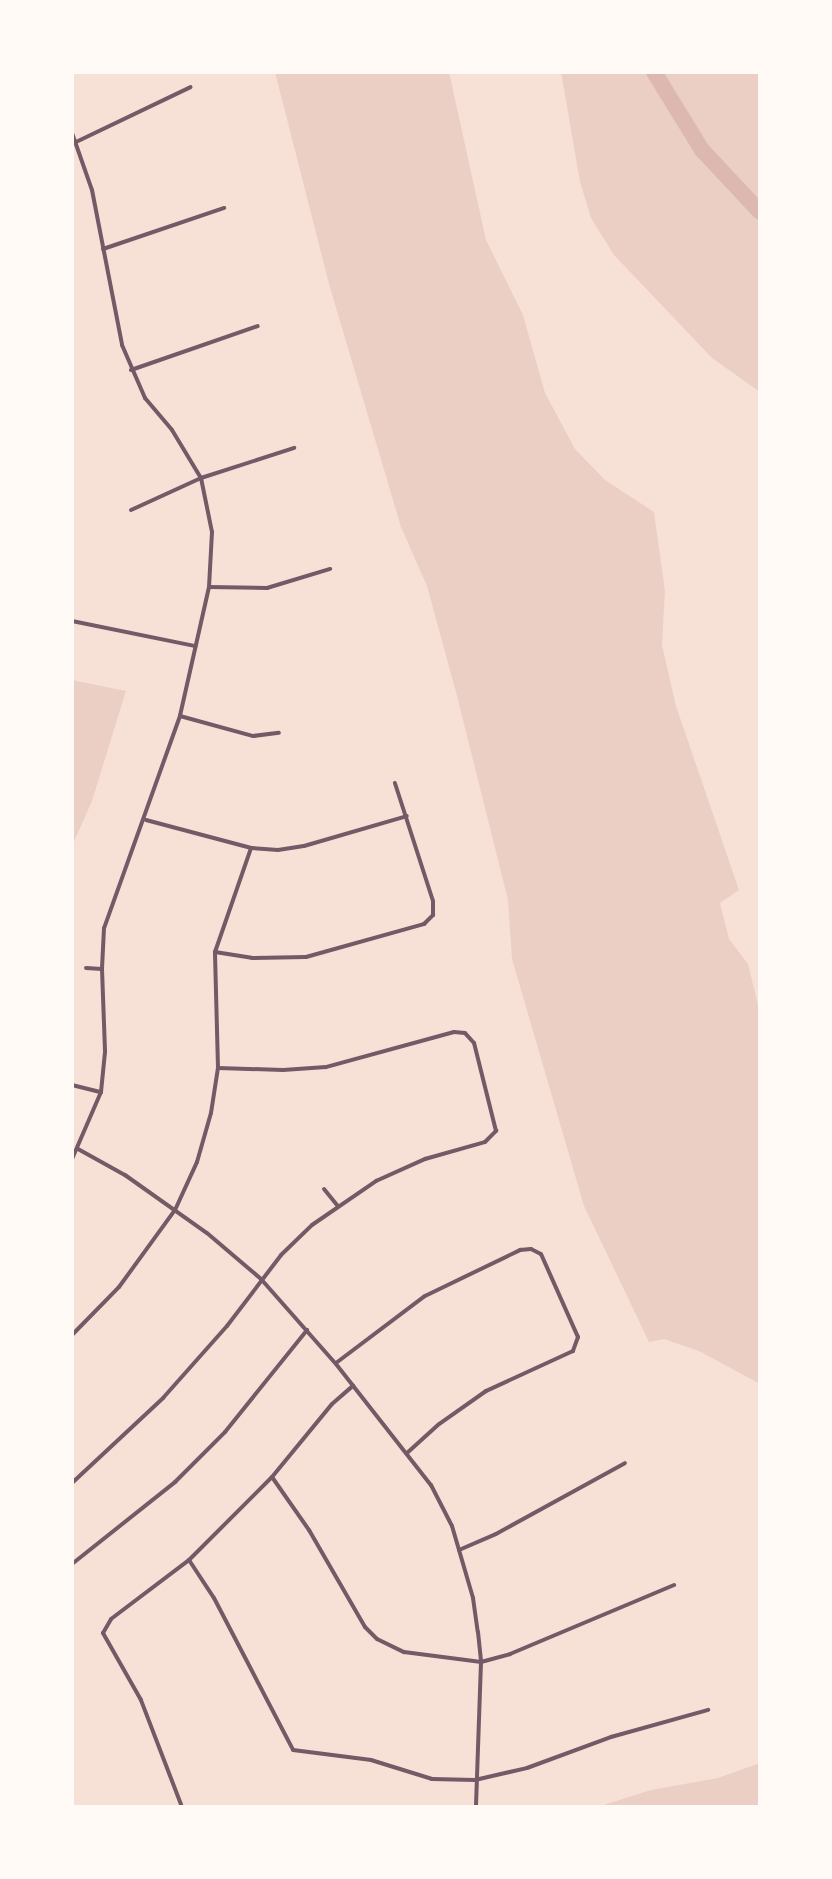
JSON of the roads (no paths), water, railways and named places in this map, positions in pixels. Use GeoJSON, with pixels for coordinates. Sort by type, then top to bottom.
{"type":"FeatureCollection","features":[{"type":"Feature","properties":{"kind":"street"},"geometry":{"type":"LineString","coordinates":[[76,142],[191,87]]}},
{"type":"Feature","properties":{"kind":"street"},"geometry":{"type":"LineString","coordinates":[[72,133],[92,190],[116,320],[131,370],[145,398],[172,430],[201,478],[212,532],[209,587],[180,716],[146,820],[116,887],[104,928],[105,1052],[101,1092],[72,1159]]}},
{"type":"Feature","properties":{"kind":"street"},"geometry":{"type":"LineString","coordinates":[[103,249],[224,208]]}},
{"type":"Feature","properties":{"kind":"street"},"geometry":{"type":"LineString","coordinates":[[131,370],[258,326]]}},
{"type":"Feature","properties":{"kind":"street"},"geometry":{"type":"LineString","coordinates":[[131,510],[201,478],[294,448]]}},
{"type":"Feature","properties":{"kind":"street"},"geometry":{"type":"LineString","coordinates":[[209,587],[267,588],[330,569]]}},
{"type":"Feature","properties":{"kind":"street"},"geometry":{"type":"LineString","coordinates":[[72,621],[196,646]]}},
{"type":"Feature","properties":{"kind":"street"},"geometry":{"type":"LineString","coordinates":[[180,716],[253,736],[279,733]]}},
{"type":"Feature","properties":{"kind":"street"},"geometry":{"type":"LineString","coordinates":[[215,952],[252,958],[306,957],[424,924],[433,915],[433,901],[395,783]]}},
{"type":"Feature","properties":{"kind":"street"},"geometry":{"type":"LineString","coordinates":[[146,820],[251,848],[278,850],[304,846],[407,816]]}},
{"type":"Feature","properties":{"kind":"street"},"geometry":{"type":"LineString","coordinates":[[72,1335],[119,1287],[175,1210],[197,1162],[211,1113],[218,1068],[215,952],[251,848]]}},
{"type":"Feature","properties":{"kind":"street"},"geometry":{"type":"LineString","coordinates":[[86,968],[102,969]]}},
{"type":"Feature","properties":{"kind":"street"},"geometry":{"type":"LineString","coordinates":[[72,1483],[163,1398],[227,1326],[281,1255],[337,1205],[376,1181],[425,1159],[485,1142],[496,1131],[474,1043],[465,1033],[454,1032],[326,1067],[283,1070],[218,1068]]}},
{"type":"Feature","properties":{"kind":"street"},"geometry":{"type":"LineString","coordinates":[[72,1085],[101,1092]]}},
{"type":"Feature","properties":{"kind":"street"},"geometry":{"type":"LineString","coordinates":[[78,1149],[125,1175],[175,1210],[261,1279],[408,1452],[440,1503],[459,1550],[473,1598],[481,1662],[476,1807]]}},
{"type":"Feature","properties":{"kind":"street"},"geometry":{"type":"LineString","coordinates":[[324,1189],[337,1205]]}},
{"type":"Feature","properties":{"kind":"street"},"geometry":{"type":"LineString","coordinates":[[336,1364],[378,1328],[425,1296],[491,1261],[531,1249],[541,1254],[575,1327],[577,1345],[567,1355],[486,1391],[439,1424],[408,1452]]}},
{"type":"Feature","properties":{"kind":"street"},"geometry":{"type":"LineString","coordinates":[[72,1564],[195,1462],[225,1432],[307,1330]]}},
{"type":"Feature","properties":{"kind":"street"},"geometry":{"type":"LineString","coordinates":[[182,1807],[141,1700],[103,1633],[111,1619],[189,1560],[272,1477],[332,1404],[353,1386]]}},
{"type":"Feature","properties":{"kind":"street"},"geometry":{"type":"LineString","coordinates":[[459,1550],[496,1534],[625,1463]]}},
{"type":"Feature","properties":{"kind":"street"},"geometry":{"type":"LineString","coordinates":[[272,1477],[309,1530],[353,1609],[377,1639],[404,1652],[430,1658],[481,1662],[510,1654],[674,1585]]}},
{"type":"Feature","properties":{"kind":"street"},"geometry":{"type":"LineString","coordinates":[[189,1560],[214,1598],[293,1750],[371,1760],[432,1779],[475,1780],[527,1768],[611,1737],[708,1710]]}},
{"type":"Feature","properties":{"kind":"waterway"},"geometry":{"type":"LineString","coordinates":[[654,72],[702,150],[760,212]]}}]}
